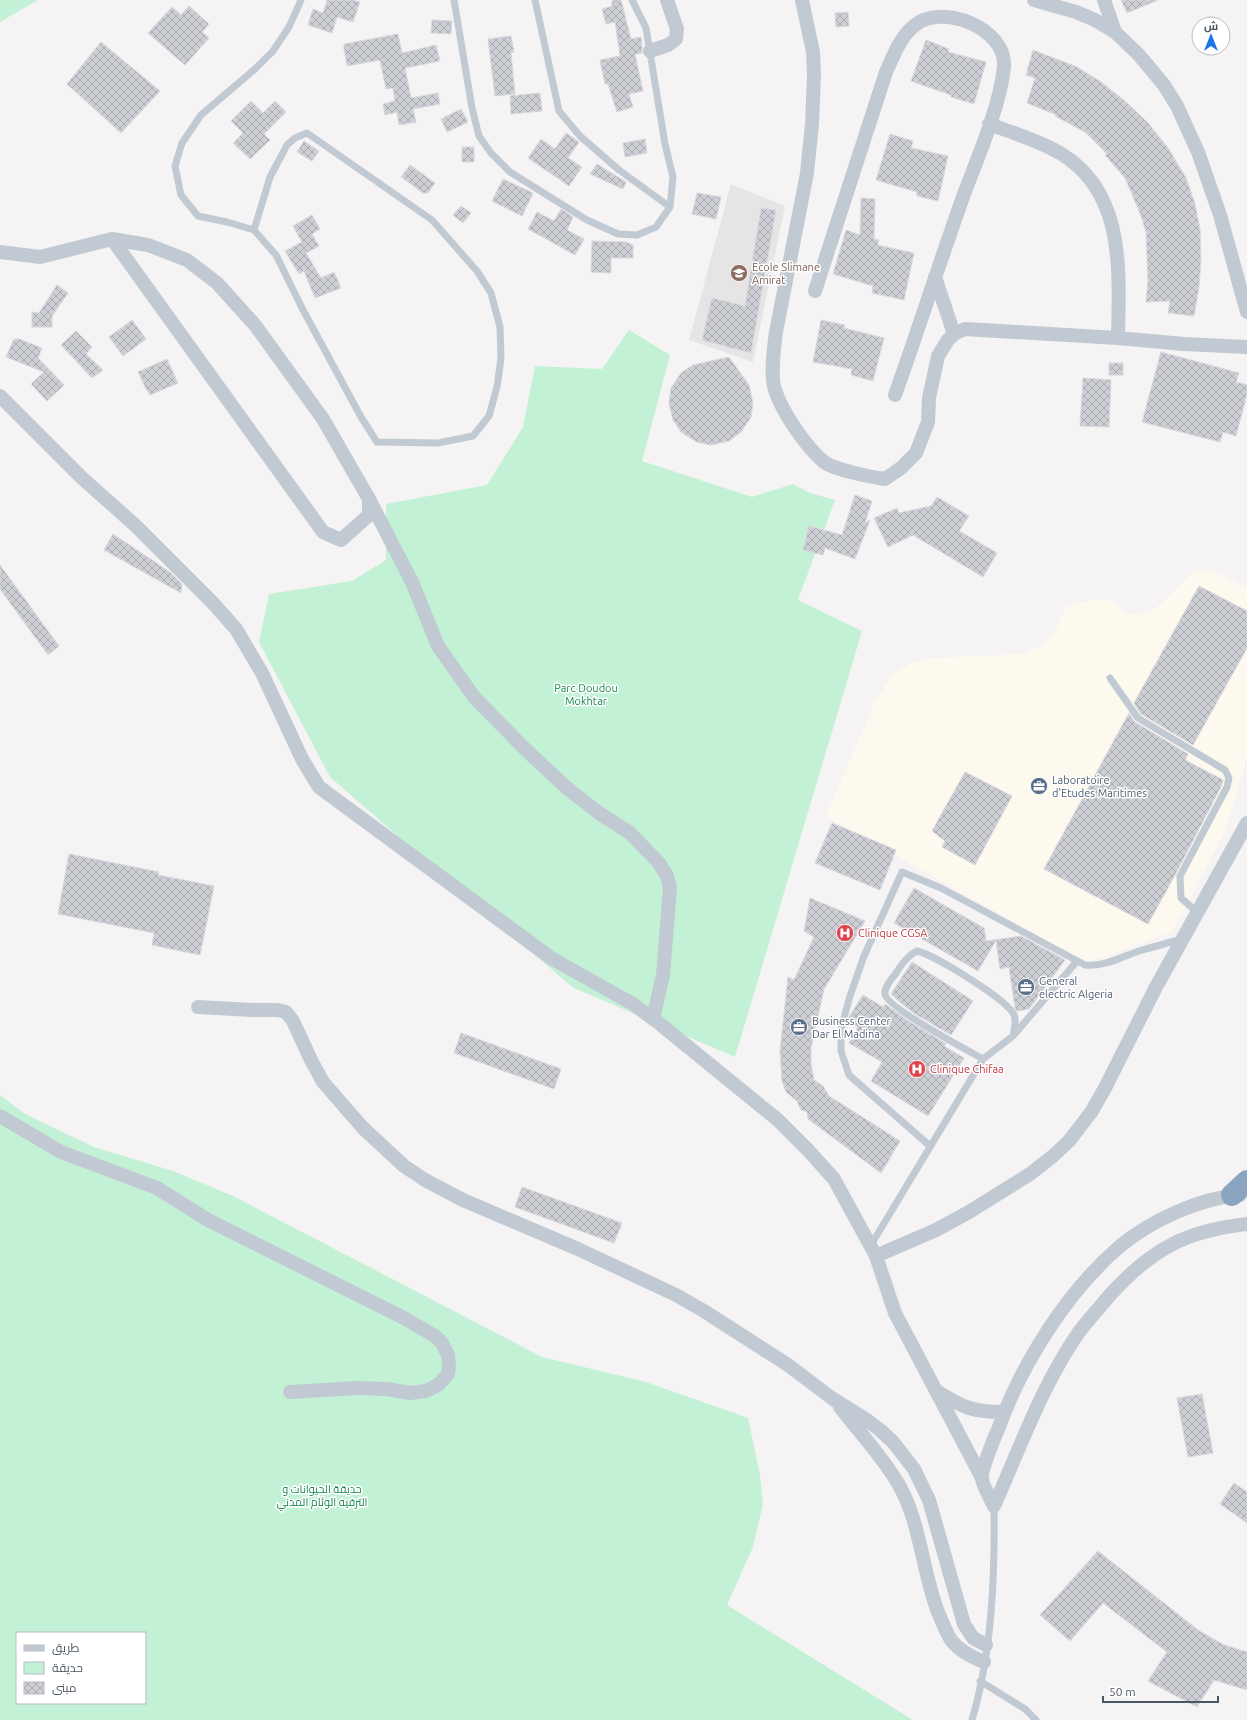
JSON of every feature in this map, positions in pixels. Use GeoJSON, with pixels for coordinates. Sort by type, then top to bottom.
{"type":"FeatureCollection","features":[{"type":"Feature","properties":{"kind":"street"},"geometry":{"type":"LineString","coordinates":[[650,51],[668,45],[676,39],[677,29],[667,0]]}},
{"type":"Feature","properties":{"kind":"street"},"geometry":{"type":"LineString","coordinates":[[802,0],[813,52],[814,74],[812,124],[806,181],[776,332],[773,355],[775,389],[796,432],[825,462],[861,476],[885,479],[901,468],[916,453],[928,422],[929,398],[938,356],[948,340],[954,334],[965,329],[1247,347]]}},
{"type":"Feature","properties":{"kind":"street"},"geometry":{"type":"LineString","coordinates":[[1034,0],[1076,12],[1095,20],[1115,32],[1139,55],[1164,85],[1188,127],[1198,152],[1220,215],[1247,312]]}},
{"type":"Feature","properties":{"kind":"street"},"geometry":{"type":"LineString","coordinates":[[1104,0],[1115,32]]}},
{"type":"Feature","properties":{"kind":"street"},"geometry":{"type":"LineString","coordinates":[[815,290],[886,72],[900,44],[914,25],[922,21],[938,17],[964,20],[978,26],[996,41],[1003,54],[1004,66],[1000,87],[989,124],[895,395]]}},
{"type":"Feature","properties":{"kind":"street"},"geometry":{"type":"LineString","coordinates":[[989,124],[1061,153],[1087,176],[1097,190],[1107,210],[1116,242],[1119,263],[1118,338]]}},
{"type":"Feature","properties":{"kind":"street"},"geometry":{"type":"LineString","coordinates":[[112,239],[323,532],[341,540],[368,515],[368,499]]}},
{"type":"Feature","properties":{"kind":"street"},"geometry":{"type":"LineString","coordinates":[[0,252],[40,257],[112,239],[148,246],[187,260],[217,283],[255,325],[323,419],[412,582],[438,646],[474,697],[525,750],[568,789],[599,813],[630,833],[659,863],[667,876],[670,888],[663,975],[653,1019]]}},
{"type":"Feature","properties":{"kind":"street"},"geometry":{"type":"LineString","coordinates":[[935,277],[954,334]]}},
{"type":"Feature","properties":{"kind":"street"},"geometry":{"type":"LineString","coordinates":[[0,396],[82,478],[142,531],[207,597],[236,629],[262,673],[302,759],[319,787],[551,958],[633,1004],[653,1019],[778,1120],[834,1179],[874,1250],[895,1313],[982,1478],[994,1506]]}},
{"type":"Feature","properties":{"kind":"street"},"geometry":{"type":"LineString","coordinates":[[874,1250],[936,1230],[969,1212],[1030,1174],[1069,1141],[1092,1111],[1105,1088],[1196,912],[1247,823]]}},
{"type":"Feature","properties":{"kind":"street"},"geometry":{"type":"LineString","coordinates":[[198,1007],[278,1010],[286,1012],[293,1021],[323,1082],[363,1128],[404,1166],[425,1180],[463,1200],[578,1249],[676,1295],[704,1311],[788,1365],[833,1399],[880,1430],[893,1442],[914,1469],[931,1507],[964,1624],[972,1638],[986,1645]]}},
{"type":"Feature","properties":{"kind":"street"},"geometry":{"type":"LineString","coordinates":[[0,1116],[61,1152],[157,1188],[208,1220],[409,1321],[435,1336],[442,1343],[448,1355],[448,1374],[438,1386],[426,1391],[410,1393],[387,1389],[358,1388],[290,1392]]}},
{"type":"Feature","properties":{"kind":"street"},"geometry":{"type":"LineString","coordinates":[[982,1478],[1004,1412],[1027,1364],[1065,1306],[1119,1247],[1140,1231],[1160,1220],[1207,1201],[1242,1190]]}},
{"type":"Feature","properties":{"kind":"street"},"geometry":{"type":"LineString","coordinates":[[994,1506],[1023,1436],[1060,1363],[1079,1332],[1101,1305],[1137,1268],[1172,1244],[1190,1237],[1232,1226],[1247,1224]]}},
{"type":"Feature","properties":{"kind":"street"},"geometry":{"type":"LineString","coordinates":[[937,1392],[962,1406],[973,1410],[984,1412],[1004,1412]]}},
{"type":"Feature","properties":{"kind":"street"},"geometry":{"type":"LineString","coordinates":[[833,1399],[899,1485],[915,1528],[935,1605],[952,1640],[968,1655],[984,1662]]}},
{"type":"Feature","properties":{"kind":"lane"},"geometry":{"type":"LineString","coordinates":[[254,230],[270,177],[287,145],[295,138],[307,133],[432,220],[477,271],[491,293],[500,327],[501,358],[497,387],[489,416],[472,436],[438,443],[377,442],[361,418],[303,310],[276,255],[254,230],[227,222],[198,216],[181,195],[175,166],[182,144],[201,115],[255,69],[273,51],[289,27],[301,0]]}},
{"type":"Feature","properties":{"kind":"lane"},"geometry":{"type":"LineString","coordinates":[[454,0],[472,108],[479,136],[491,153],[510,172],[587,220],[618,234],[636,235],[656,227],[670,207],[673,176],[665,144],[646,28],[632,0]]}},
{"type":"Feature","properties":{"kind":"lane"},"geometry":{"type":"LineString","coordinates":[[535,0],[559,111],[580,136],[619,170],[670,207]]}},
{"type":"Feature","properties":{"kind":"lane"},"geometry":{"type":"LineString","coordinates":[[1110,678],[1138,718],[1225,770],[1229,778],[1227,787],[1180,876],[1181,898],[1196,912]]}},
{"type":"Feature","properties":{"kind":"lane"},"geometry":{"type":"LineString","coordinates":[[930,1146],[849,1075],[841,1051],[841,1029],[850,996],[864,956],[902,872],[941,888],[1085,965],[1092,966],[1109,963],[1138,952],[1182,939]]}},
{"type":"Feature","properties":{"kind":"lane"},"geometry":{"type":"LineString","coordinates":[[983,1059],[914,1019],[886,1000],[884,994],[885,989],[904,961],[912,954],[922,952],[933,957],[996,996],[1011,1010],[1014,1015],[1016,1022],[1013,1036]]}},
{"type":"Feature","properties":{"kind":"lane"},"geometry":{"type":"LineString","coordinates":[[874,1250],[930,1146],[983,1059],[1013,1036],[1077,961]]}},
{"type":"Feature","properties":{"kind":"lane"},"geometry":{"type":"LineString","coordinates":[[972,1720],[978,1700],[986,1645],[994,1564],[994,1506]]}},
{"type":"Feature","properties":{"kind":"lane"},"geometry":{"type":"LineString","coordinates":[[980,1681],[1025,1709],[1036,1720]]}},
{"type":"Feature","properties":{"kind":"shaded area","name":"Ecole Slimane Amirat"},"geometry":{"type":"Polygon","coordinates":[[[731,184],[785,206],[753,362],[689,340],[731,184]]]}},
{"type":"Feature","properties":{"kind":"shaded area","name":"Laboratoire d'Etudes Maritimes"},"geometry":{"type":"Polygon","coordinates":[[[1213,571],[1247,587],[1247,755],[1226,830],[1172,932],[1087,963],[826,816],[875,702],[893,674],[913,662],[933,658],[1025,654],[1045,643],[1057,628],[1066,605],[1103,599],[1113,602],[1125,613],[1139,615],[1155,609],[1193,572],[1213,571]]]}},
{"type":"Feature","properties":{"kind":"green space"},"geometry":{"type":"Polygon","coordinates":[[[0,0],[38,0],[0,22],[0,0]]]}},
{"type":"Feature","properties":{"kind":"green space","name":"Parc Doudou Mokhtar"},"geometry":{"type":"Polygon","coordinates":[[[629,330],[670,355],[642,461],[752,497],[793,484],[810,493],[835,500],[798,600],[862,631],[735,1057],[572,987],[330,777],[259,642],[269,594],[352,581],[386,560],[386,504],[487,485],[523,427],[535,366],[602,369],[629,330]]]}},
{"type":"Feature","properties":{"kind":"green space","name":"حديقة الحيوانات و الترفيه الوئام المدني"},"geometry":{"type":"Polygon","coordinates":[[[0,1095],[25,1114],[94,1147],[173,1171],[233,1196],[542,1357],[646,1382],[748,1418],[760,1475],[763,1504],[753,1547],[727,1605],[913,1720],[0,1720],[0,1095]]]}},
{"type":"Feature","properties":{"kind":"building"},"geometry":{"type":"Polygon","coordinates":[[[327,0],[353,0],[360,2],[353,22],[337,17],[332,33],[308,25],[313,9],[323,13],[327,0]]]}},
{"type":"Feature","properties":{"kind":"building"},"geometry":{"type":"Polygon","coordinates":[[[612,0],[621,0],[631,39],[641,37],[642,48],[642,53],[635,54],[643,91],[629,94],[633,107],[617,112],[608,84],[605,84],[600,60],[620,56],[615,22],[606,24],[602,9],[612,6],[612,0]]]}},
{"type":"Feature","properties":{"kind":"building"},"geometry":{"type":"Polygon","coordinates":[[[1121,0],[1158,0],[1127,13],[1121,0]]]}},
{"type":"Feature","properties":{"kind":"building"},"geometry":{"type":"Polygon","coordinates":[[[189,6],[209,24],[202,32],[209,38],[185,65],[148,33],[172,7],[181,15],[189,6]]]}},
{"type":"Feature","properties":{"kind":"building"},"geometry":{"type":"Polygon","coordinates":[[[848,12],[849,26],[836,27],[835,13],[848,12]]]}},
{"type":"Feature","properties":{"kind":"building"},"geometry":{"type":"Polygon","coordinates":[[[432,20],[452,21],[451,34],[431,33],[432,20]]]}},
{"type":"Feature","properties":{"kind":"building"},"geometry":{"type":"Polygon","coordinates":[[[398,34],[402,53],[436,45],[440,61],[405,68],[411,98],[438,93],[440,104],[413,109],[416,122],[399,125],[397,112],[385,115],[383,104],[395,101],[393,88],[386,89],[380,60],[347,66],[344,49],[344,44],[398,34]]]}},
{"type":"Feature","properties":{"kind":"building"},"geometry":{"type":"Polygon","coordinates":[[[511,36],[514,52],[511,53],[515,94],[495,96],[488,39],[511,36]]]}},
{"type":"Feature","properties":{"kind":"building"},"geometry":{"type":"Polygon","coordinates":[[[926,40],[949,49],[948,52],[986,62],[974,104],[951,97],[951,95],[911,81],[926,40]]]}},
{"type":"Feature","properties":{"kind":"building"},"geometry":{"type":"Polygon","coordinates":[[[101,42],[160,91],[121,133],[67,84],[101,42]]]}},
{"type":"Feature","properties":{"kind":"building"},"geometry":{"type":"Polygon","coordinates":[[[1033,50],[1077,67],[1101,82],[1125,101],[1148,123],[1168,148],[1186,178],[1195,204],[1200,229],[1201,260],[1199,287],[1194,316],[1168,313],[1170,301],[1146,302],[1148,281],[1146,232],[1140,213],[1125,178],[1105,155],[1107,154],[1085,132],[1055,116],[1057,115],[1027,103],[1035,78],[1026,75],[1033,50]]]}},
{"type":"Feature","properties":{"kind":"building"},"geometry":{"type":"Polygon","coordinates":[[[540,93],[542,111],[511,114],[510,96],[540,93]]]}},
{"type":"Feature","properties":{"kind":"building"},"geometry":{"type":"Polygon","coordinates":[[[251,101],[263,113],[275,101],[286,112],[264,134],[270,140],[250,159],[233,143],[243,133],[231,121],[251,101]]]}},
{"type":"Feature","properties":{"kind":"building"},"geometry":{"type":"Polygon","coordinates":[[[461,109],[468,122],[447,132],[441,119],[461,109]]]}},
{"type":"Feature","properties":{"kind":"building"},"geometry":{"type":"Polygon","coordinates":[[[566,133],[579,142],[568,158],[582,167],[569,186],[528,158],[541,139],[555,149],[566,133]]]}},
{"type":"Feature","properties":{"kind":"building"},"geometry":{"type":"Polygon","coordinates":[[[890,134],[913,141],[911,148],[948,156],[938,201],[917,196],[917,192],[876,180],[890,134]]]}},
{"type":"Feature","properties":{"kind":"building"},"geometry":{"type":"Polygon","coordinates":[[[645,139],[647,153],[625,157],[623,143],[645,139]]]}},
{"type":"Feature","properties":{"kind":"building"},"geometry":{"type":"Polygon","coordinates":[[[304,141],[319,151],[312,161],[297,152],[304,141]]]}},
{"type":"Feature","properties":{"kind":"building"},"geometry":{"type":"Polygon","coordinates":[[[462,147],[474,147],[474,162],[462,162],[462,147]]]}},
{"type":"Feature","properties":{"kind":"building"},"geometry":{"type":"Polygon","coordinates":[[[597,164],[626,182],[623,189],[590,174],[597,164]]]}},
{"type":"Feature","properties":{"kind":"building"},"geometry":{"type":"Polygon","coordinates":[[[410,165],[435,183],[428,193],[423,193],[401,177],[410,165]]]}},
{"type":"Feature","properties":{"kind":"building"},"geometry":{"type":"Polygon","coordinates":[[[503,179],[533,193],[522,216],[492,201],[503,179]]]}},
{"type":"Feature","properties":{"kind":"building"},"geometry":{"type":"Polygon","coordinates":[[[697,193],[721,197],[716,219],[692,214],[697,193]]]}},
{"type":"Feature","properties":{"kind":"building"},"geometry":{"type":"Polygon","coordinates":[[[861,198],[875,199],[874,239],[879,240],[877,245],[914,253],[904,300],[872,293],[873,286],[833,274],[846,230],[860,235],[861,198]]]}},
{"type":"Feature","properties":{"kind":"building"},"geometry":{"type":"Polygon","coordinates":[[[461,206],[471,213],[463,223],[453,215],[461,206]]]}},
{"type":"Feature","properties":{"kind":"building"},"geometry":{"type":"Polygon","coordinates":[[[761,208],[776,210],[751,353],[702,340],[712,298],[745,306],[761,208]]]}},
{"type":"Feature","properties":{"kind":"building"},"geometry":{"type":"Polygon","coordinates":[[[561,209],[573,217],[567,230],[584,239],[575,255],[528,229],[537,212],[554,221],[561,209]]]}},
{"type":"Feature","properties":{"kind":"building"},"geometry":{"type":"Polygon","coordinates":[[[312,215],[320,229],[312,234],[319,246],[306,253],[321,278],[334,272],[341,288],[315,298],[304,271],[299,274],[285,251],[302,242],[293,226],[312,215]]]}},
{"type":"Feature","properties":{"kind":"building"},"geometry":{"type":"Polygon","coordinates":[[[592,241],[626,242],[633,245],[633,258],[611,258],[611,273],[591,272],[592,241]]]}},
{"type":"Feature","properties":{"kind":"building"},"geometry":{"type":"Polygon","coordinates":[[[57,285],[68,293],[52,316],[52,327],[32,327],[32,312],[39,313],[57,285]]]}},
{"type":"Feature","properties":{"kind":"building"},"geometry":{"type":"Polygon","coordinates":[[[132,320],[146,339],[123,356],[109,337],[132,320]]]}},
{"type":"Feature","properties":{"kind":"building"},"geometry":{"type":"Polygon","coordinates":[[[821,320],[845,325],[844,328],[884,338],[873,381],[851,375],[852,369],[813,362],[821,320]]]}},
{"type":"Feature","properties":{"kind":"building"},"geometry":{"type":"Polygon","coordinates":[[[76,331],[92,347],[86,354],[103,370],[92,378],[61,345],[76,331]]]}},
{"type":"Feature","properties":{"kind":"building"},"geometry":{"type":"Polygon","coordinates":[[[14,339],[19,339],[42,348],[38,358],[64,385],[47,401],[31,384],[44,372],[6,357],[14,339]]]}},
{"type":"Feature","properties":{"kind":"building"},"geometry":{"type":"Polygon","coordinates":[[[1161,352],[1239,373],[1236,382],[1247,385],[1247,394],[1236,436],[1223,432],[1220,442],[1142,422],[1161,352]]]}},
{"type":"Feature","properties":{"kind":"building"},"geometry":{"type":"Polygon","coordinates":[[[729,357],[749,385],[753,403],[751,417],[741,432],[729,441],[711,445],[697,442],[681,432],[673,420],[669,403],[671,388],[681,373],[693,365],[729,357]]]}},
{"type":"Feature","properties":{"kind":"building"},"geometry":{"type":"Polygon","coordinates":[[[167,359],[178,383],[150,395],[138,372],[167,359]]]}},
{"type":"Feature","properties":{"kind":"building"},"geometry":{"type":"Polygon","coordinates":[[[1109,363],[1123,363],[1123,375],[1109,375],[1109,363]]]}},
{"type":"Feature","properties":{"kind":"building"},"geometry":{"type":"Polygon","coordinates":[[[1083,378],[1111,380],[1109,427],[1080,426],[1083,378]]]}},
{"type":"Feature","properties":{"kind":"building"},"geometry":{"type":"Polygon","coordinates":[[[855,495],[872,501],[865,523],[870,520],[855,559],[825,548],[823,555],[803,550],[809,526],[842,535],[855,495]]]}},
{"type":"Feature","properties":{"kind":"building"},"geometry":{"type":"Polygon","coordinates":[[[937,497],[969,516],[959,531],[997,553],[983,577],[913,535],[888,547],[874,518],[897,508],[899,513],[931,506],[937,497]]]}},
{"type":"Feature","properties":{"kind":"building"},"geometry":{"type":"Polygon","coordinates":[[[113,534],[170,572],[182,584],[181,593],[104,550],[113,534]]]}},
{"type":"Feature","properties":{"kind":"building"},"geometry":{"type":"Polygon","coordinates":[[[0,565],[59,646],[48,655],[0,589],[0,565]]]}},
{"type":"Feature","properties":{"kind":"building"},"geometry":{"type":"Polygon","coordinates":[[[1199,586],[1247,611],[1247,648],[1193,745],[1141,714],[1134,703],[1199,586]]]}},
{"type":"Feature","properties":{"kind":"building"},"geometry":{"type":"Polygon","coordinates":[[[1129,713],[1135,722],[1188,754],[1185,760],[1223,780],[1222,785],[1148,924],[1044,869],[1129,713]]]}},
{"type":"Feature","properties":{"kind":"building"},"geometry":{"type":"Polygon","coordinates":[[[965,772],[1012,796],[975,865],[942,847],[945,841],[932,831],[965,772]]]}},
{"type":"Feature","properties":{"kind":"building"},"geometry":{"type":"Polygon","coordinates":[[[832,823],[896,850],[880,890],[815,863],[832,823]]]}},
{"type":"Feature","properties":{"kind":"building"},"geometry":{"type":"Polygon","coordinates":[[[69,854],[159,872],[158,875],[214,886],[200,955],[152,945],[154,933],[58,914],[69,854]]]}},
{"type":"Feature","properties":{"kind":"building"},"geometry":{"type":"Polygon","coordinates":[[[914,888],[984,928],[986,941],[1021,936],[1065,960],[1029,1009],[1017,1011],[1015,1008],[1009,967],[1000,969],[996,940],[978,971],[894,923],[914,888]]]}},
{"type":"Feature","properties":{"kind":"building","name":"Business Center Dar El Madina"},"geometry":{"type":"Polygon","coordinates":[[[810,898],[865,921],[824,989],[811,1048],[811,1064],[814,1080],[823,1086],[829,1096],[900,1141],[881,1173],[808,1119],[807,1112],[801,1110],[797,1101],[786,1092],[782,1081],[780,1051],[788,977],[794,980],[814,937],[804,931],[810,898]]]}},
{"type":"Feature","properties":{"kind":"building"},"geometry":{"type":"Polygon","coordinates":[[[912,962],[973,1001],[951,1035],[915,1014],[891,994],[912,962]]]}},
{"type":"Feature","properties":{"kind":"building","name":"Clinique Chifaa"},"geometry":{"type":"Polygon","coordinates":[[[863,995],[883,1007],[885,1004],[910,1022],[946,1044],[944,1046],[964,1058],[928,1116],[871,1081],[882,1062],[849,1043],[858,1027],[848,1021],[849,1017],[863,995]]]}},
{"type":"Feature","properties":{"kind":"building"},"geometry":{"type":"Polygon","coordinates":[[[461,1033],[561,1069],[554,1089],[454,1053],[461,1033]]]}},
{"type":"Feature","properties":{"kind":"building"},"geometry":{"type":"Polygon","coordinates":[[[522,1187],[622,1223],[614,1243],[515,1207],[522,1187]]]}},
{"type":"Feature","properties":{"kind":"building"},"geometry":{"type":"Polygon","coordinates":[[[1202,1394],[1213,1453],[1188,1457],[1177,1398],[1202,1394]]]}},
{"type":"Feature","properties":{"kind":"building"},"geometry":{"type":"Polygon","coordinates":[[[1234,1483],[1247,1492],[1247,1523],[1220,1504],[1234,1483]]]}},
{"type":"Feature","properties":{"kind":"building"},"geometry":{"type":"Polygon","coordinates":[[[1098,1551],[1198,1630],[1222,1644],[1247,1652],[1247,1690],[1214,1680],[1197,1707],[1148,1681],[1167,1652],[1103,1603],[1070,1641],[1040,1615],[1098,1551]]]}},
{"type":"Feature","properties":{"kind":"place","name":"Ecole Slimane Amirat"},"geometry":{"type":"Point","coordinates":[739,273]}},
{"type":"Feature","properties":{"kind":"place","name":"Laboratoire d'Etudes Maritimes"},"geometry":{"type":"Point","coordinates":[1039,786]}},
{"type":"Feature","properties":{"kind":"place","name":"Clinique CGSA"},"geometry":{"type":"Point","coordinates":[845,933]}},
{"type":"Feature","properties":{"kind":"place","name":"General electric Algeria"},"geometry":{"type":"Point","coordinates":[1026,987]}},
{"type":"Feature","properties":{"kind":"place","name":"Business Center Dar El Madina"},"geometry":{"type":"Point","coordinates":[799,1027]}},
{"type":"Feature","properties":{"kind":"place","name":"Clinique Chifaa"},"geometry":{"type":"Point","coordinates":[917,1069]}}]}
